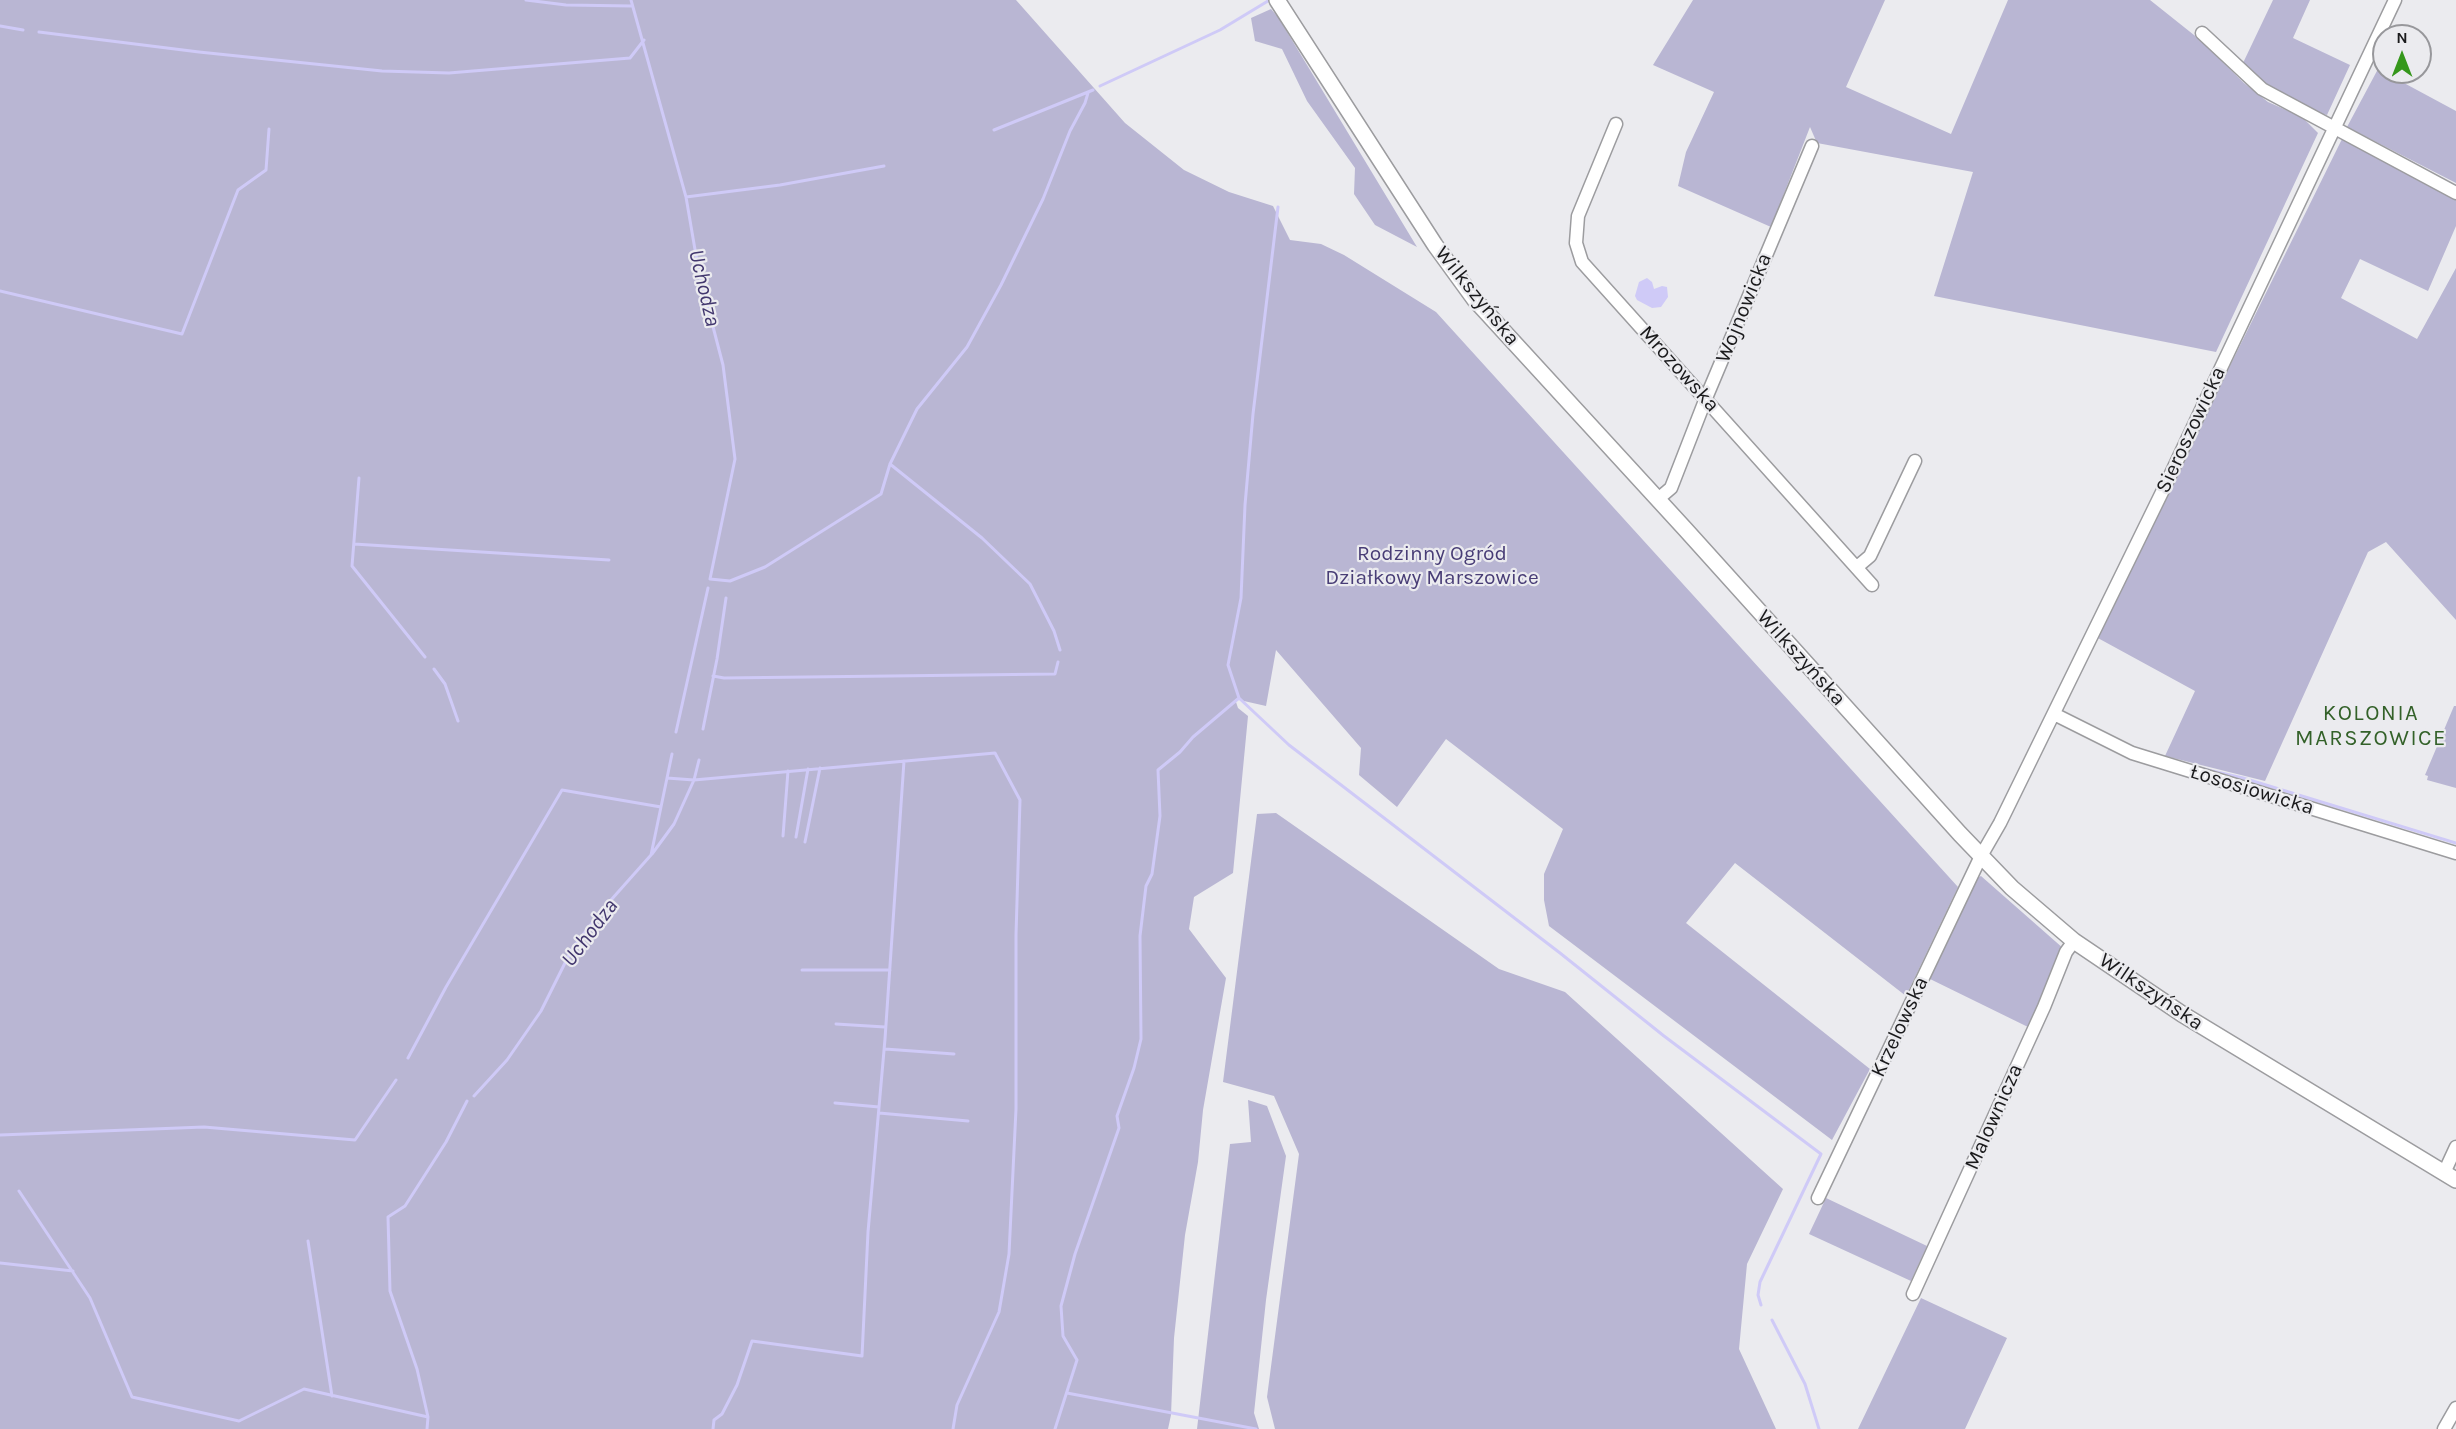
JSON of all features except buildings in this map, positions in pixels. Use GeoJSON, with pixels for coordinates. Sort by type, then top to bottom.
{"type":"FeatureCollection","features":[{"type":"Feature","properties":{"kind":"street","name":"Wilkszyńska"},"geometry":{"type":"LineString","coordinates":[[1276,0],[1435,245],[1475,300],[1981,856],[2027,902],[2074,941],[2207,1030],[2450,1176]]}},
{"type":"Feature","properties":{"kind":"street","name":"Sieroszowicka"},"geometry":{"type":"LineString","coordinates":[[1981,856],[2000,823],[2054,714],[2395,0]]}},
{"type":"Feature","properties":{"kind":"street"},"geometry":{"type":"LineString","coordinates":[[2202,33],[2262,89],[2456,193]]}},
{"type":"Feature","properties":{"kind":"street","name":"Mrozowska"},"geometry":{"type":"LineString","coordinates":[[1616,124],[1578,216],[1576,243],[1582,262],[1872,585]]}},
{"type":"Feature","properties":{"kind":"street","name":"Wojnowicka"},"geometry":{"type":"LineString","coordinates":[[1658,500],[1671,488],[1706,398],[1812,146]]}},
{"type":"Feature","properties":{"kind":"street"},"geometry":{"type":"LineString","coordinates":[[1857,567],[1870,556],[1915,461]]}},
{"type":"Feature","properties":{"kind":"street","name":"Łososiowicka"},"geometry":{"type":"LineString","coordinates":[[2054,714],[2132,753],[2456,853]]}},
{"type":"Feature","properties":{"kind":"street","name":"Krzelowska"},"geometry":{"type":"LineString","coordinates":[[1818,1198],[1981,856]]}},
{"type":"Feature","properties":{"kind":"street","name":"Malownicza"},"geometry":{"type":"LineString","coordinates":[[1913,1294],[2044,1007],[2066,952],[2074,941]]}},
{"type":"Feature","properties":{"kind":"street"},"geometry":{"type":"LineString","coordinates":[[2450,1176],[2456,1147]]}},
{"type":"Feature","properties":{"kind":"street"},"geometry":{"type":"LineString","coordinates":[[2444,1429],[2456,1408]]}},
{"type":"Feature","properties":{"kind":"green space","name":"Rodzinny Ogród Działkowy Marszowice"},"geometry":{"type":"Polygon","coordinates":[[[0,0],[1016,0],[1125,123],[1184,170],[1229,192],[1273,206],[1290,240],[1321,244],[1344,255],[1436,312],[1958,887],[1906,996],[1735,863],[1686,923],[1870,1069],[1832,1140],[1549,926],[1544,900],[1544,874],[1563,829],[1446,739],[1397,807],[1359,775],[1361,748],[1276,650],[1266,706],[1235,699],[1238,708],[1248,716],[1233,873],[1194,897],[1189,929],[1226,978],[1203,1110],[1198,1162],[1185,1235],[1174,1338],[1171,1415],[1168,1429],[0,1429],[0,0]]]}},
{"type":"Feature","properties":{"kind":"green space"},"geometry":{"type":"Polygon","coordinates":[[[1693,0],[1885,0],[1846,87],[1951,134],[2008,0],[2150,0],[2199,39],[2244,83],[2268,102],[2302,117],[2318,133],[2216,352],[1934,296],[1973,172],[1817,143],[1810,127],[1771,227],[1678,186],[1686,152],[1714,92],[1653,65],[1693,0]]]}},
{"type":"Feature","properties":{"kind":"green space"},"geometry":{"type":"Polygon","coordinates":[[[2273,0],[2310,0],[2293,38],[2350,65],[2327,115],[2314,112],[2267,87],[2243,63],[2273,0]]]}},
{"type":"Feature","properties":{"kind":"green space"},"geometry":{"type":"Polygon","coordinates":[[[1271,9],[1417,247],[1375,225],[1354,194],[1355,168],[1307,101],[1282,49],[1255,41],[1251,18],[1271,9]]]}},
{"type":"Feature","properties":{"kind":"green space"},"geometry":{"type":"Polygon","coordinates":[[[2372,80],[2372,84],[2406,84],[2456,111],[2456,183],[2347,127],[2372,80]]]}},
{"type":"Feature","properties":{"kind":"green space"},"geometry":{"type":"Polygon","coordinates":[[[2342,139],[2456,199],[2456,226],[2428,291],[2360,259],[2341,298],[2417,339],[2456,268],[2456,620],[2386,542],[2368,552],[2265,781],[2165,756],[2195,691],[2096,637],[2342,139]]]}},
{"type":"Feature","properties":{"kind":"green space"},"geometry":{"type":"Polygon","coordinates":[[[2454,706],[2456,706],[2456,788],[2427,780],[2428,776],[2425,775],[2454,706]]]}},
{"type":"Feature","properties":{"kind":"green space"},"geometry":{"type":"Polygon","coordinates":[[[1276,813],[1499,969],[1565,992],[1783,1189],[1747,1264],[1739,1349],[1776,1429],[1275,1429],[1267,1397],[1299,1154],[1274,1096],[1223,1082],[1257,814],[1276,813]]]}},
{"type":"Feature","properties":{"kind":"green space"},"geometry":{"type":"Polygon","coordinates":[[[1981,876],[2064,949],[2028,1027],[1928,978],[1977,878],[1981,876]]]}},
{"type":"Feature","properties":{"kind":"green space"},"geometry":{"type":"Polygon","coordinates":[[[1248,1100],[1267,1106],[1286,1156],[1266,1300],[1254,1413],[1259,1429],[1197,1429],[1230,1144],[1251,1142],[1248,1100]]]}},
{"type":"Feature","properties":{"kind":"green space"},"geometry":{"type":"Polygon","coordinates":[[[1826,1198],[1927,1246],[1911,1281],[1809,1234],[1826,1198]]]}},
{"type":"Feature","properties":{"kind":"green space"},"geometry":{"type":"Polygon","coordinates":[[[1921,1298],[2007,1338],[1965,1429],[1858,1429],[1921,1298]]]}},
{"type":"Feature","properties":{"kind":"shaded area"},"geometry":{"type":"Polygon","coordinates":[[[1647,278],[1652,282],[1654,289],[1667,287],[1668,297],[1661,307],[1652,308],[1637,300],[1635,296],[1639,282],[1647,278]]]}},
{"type":"Feature","properties":{"kind":"waterway"},"geometry":{"type":"LineString","coordinates":[[526,0],[566,5],[632,6]]}},
{"type":"Feature","properties":{"kind":"waterway"},"geometry":{"type":"LineString","coordinates":[[631,0],[686,197],[699,273],[723,365],[735,459],[710,579],[730,581],[765,567],[881,494],[890,464],[917,409],[967,347],[1001,285],[1043,199],[1088,93]]}},
{"type":"Feature","properties":{"kind":"waterway"},"geometry":{"type":"LineString","coordinates":[[1100,86],[1220,30],[1268,1]]}},
{"type":"Feature","properties":{"kind":"waterway"},"geometry":{"type":"LineString","coordinates":[[0,26],[23,30]]}},
{"type":"Feature","properties":{"kind":"waterway"},"geometry":{"type":"LineString","coordinates":[[39,32],[382,71],[449,73],[630,58],[644,40]]}},
{"type":"Feature","properties":{"kind":"waterway"},"geometry":{"type":"LineString","coordinates":[[994,130],[1093,90]]}},
{"type":"Feature","properties":{"kind":"waterway"},"geometry":{"type":"LineString","coordinates":[[0,291],[182,334],[238,190],[266,170],[269,129]]}},
{"type":"Feature","properties":{"kind":"waterway"},"geometry":{"type":"LineString","coordinates":[[686,197],[780,185],[884,166]]}},
{"type":"Feature","properties":{"kind":"waterway"},"geometry":{"type":"LineString","coordinates":[[1055,1429],[1077,1360],[1063,1336],[1061,1306],[1075,1254],[1119,1128],[1117,1116],[1134,1068],[1141,1039],[1140,936],[1146,886],[1152,874],[1160,816],[1158,770],[1239,698],[1228,665],[1241,598],[1245,505],[1253,414],[1278,207]]}},
{"type":"Feature","properties":{"kind":"waterway"},"geometry":{"type":"LineString","coordinates":[[890,464],[982,538],[1030,584],[1054,631],[1060,650]]}},
{"type":"Feature","properties":{"kind":"waterway"},"geometry":{"type":"LineString","coordinates":[[359,478],[352,566],[425,657]]}},
{"type":"Feature","properties":{"kind":"waterway"},"geometry":{"type":"LineString","coordinates":[[354,544],[609,560]]}},
{"type":"Feature","properties":{"kind":"waterway","name":"Uchodza"},"geometry":{"type":"LineString","coordinates":[[676,732],[708,588]]}},
{"type":"Feature","properties":{"kind":"waterway"},"geometry":{"type":"LineString","coordinates":[[703,729],[726,598]]}},
{"type":"Feature","properties":{"kind":"waterway"},"geometry":{"type":"LineString","coordinates":[[713,676],[724,678],[1055,674],[1058,662]]}},
{"type":"Feature","properties":{"kind":"waterway"},"geometry":{"type":"LineString","coordinates":[[434,669],[445,684],[458,721]]}},
{"type":"Feature","properties":{"kind":"waterway"},"geometry":{"type":"LineString","coordinates":[[1239,698],[1289,745],[1560,953],[1664,1036],[1821,1154],[1760,1282],[1758,1295],[1761,1305]]}},
{"type":"Feature","properties":{"kind":"waterway"},"geometry":{"type":"LineString","coordinates":[[667,778],[694,780],[995,753],[1020,800],[1016,935],[1016,1109],[1009,1254],[999,1312],[957,1405],[953,1429]]}},
{"type":"Feature","properties":{"kind":"waterway","name":"Uchodza"},"geometry":{"type":"LineString","coordinates":[[474,1096],[507,1060],[541,1011],[572,949],[603,909],[651,855],[672,754]]}},
{"type":"Feature","properties":{"kind":"waterway"},"geometry":{"type":"LineString","coordinates":[[652,854],[674,824],[694,780],[699,760]]}},
{"type":"Feature","properties":{"kind":"waterway"},"geometry":{"type":"LineString","coordinates":[[713,1429],[714,1420],[722,1414],[737,1385],[752,1341],[862,1356],[868,1232],[885,1039],[904,761]]}},
{"type":"Feature","properties":{"kind":"waterway"},"geometry":{"type":"LineString","coordinates":[[805,842],[820,768]]}},
{"type":"Feature","properties":{"kind":"waterway"},"geometry":{"type":"LineString","coordinates":[[2199,768],[2243,778],[2456,843]]}},
{"type":"Feature","properties":{"kind":"waterway"},"geometry":{"type":"LineString","coordinates":[[796,837],[808,769]]}},
{"type":"Feature","properties":{"kind":"waterway"},"geometry":{"type":"LineString","coordinates":[[783,836],[788,771]]}},
{"type":"Feature","properties":{"kind":"waterway"},"geometry":{"type":"LineString","coordinates":[[408,1058],[446,987],[562,790],[661,807]]}},
{"type":"Feature","properties":{"kind":"waterway"},"geometry":{"type":"LineString","coordinates":[[802,970],[890,970]]}},
{"type":"Feature","properties":{"kind":"waterway"},"geometry":{"type":"LineString","coordinates":[[836,1024],[885,1027]]}},
{"type":"Feature","properties":{"kind":"waterway"},"geometry":{"type":"LineString","coordinates":[[885,1049],[954,1054]]}},
{"type":"Feature","properties":{"kind":"waterway"},"geometry":{"type":"LineString","coordinates":[[0,1135],[204,1127],[355,1140],[396,1080]]}},
{"type":"Feature","properties":{"kind":"waterway","name":"Uchodza"},"geometry":{"type":"LineString","coordinates":[[427,1429],[428,1417],[417,1369],[390,1291],[388,1217],[405,1206],[446,1142],[467,1101]]}},
{"type":"Feature","properties":{"kind":"waterway"},"geometry":{"type":"LineString","coordinates":[[835,1103],[879,1107]]}},
{"type":"Feature","properties":{"kind":"waterway"},"geometry":{"type":"LineString","coordinates":[[879,1113],[968,1121]]}},
{"type":"Feature","properties":{"kind":"waterway"},"geometry":{"type":"LineString","coordinates":[[19,1191],[90,1298],[132,1397],[239,1421],[304,1389],[428,1417]]}},
{"type":"Feature","properties":{"kind":"waterway"},"geometry":{"type":"LineString","coordinates":[[308,1241],[332,1396]]}},
{"type":"Feature","properties":{"kind":"waterway"},"geometry":{"type":"LineString","coordinates":[[0,1263],[73,1271]]}},
{"type":"Feature","properties":{"kind":"waterway"},"geometry":{"type":"LineString","coordinates":[[1772,1320],[1805,1384],[1819,1429]]}},
{"type":"Feature","properties":{"kind":"waterway"},"geometry":{"type":"LineString","coordinates":[[1067,1393],[1256,1429]]}},
{"type":"Feature","properties":{"kind":"district","name":"KOLONIA MARSZOWICE"},"geometry":{"type":"Point","coordinates":[2371,726]}}]}
